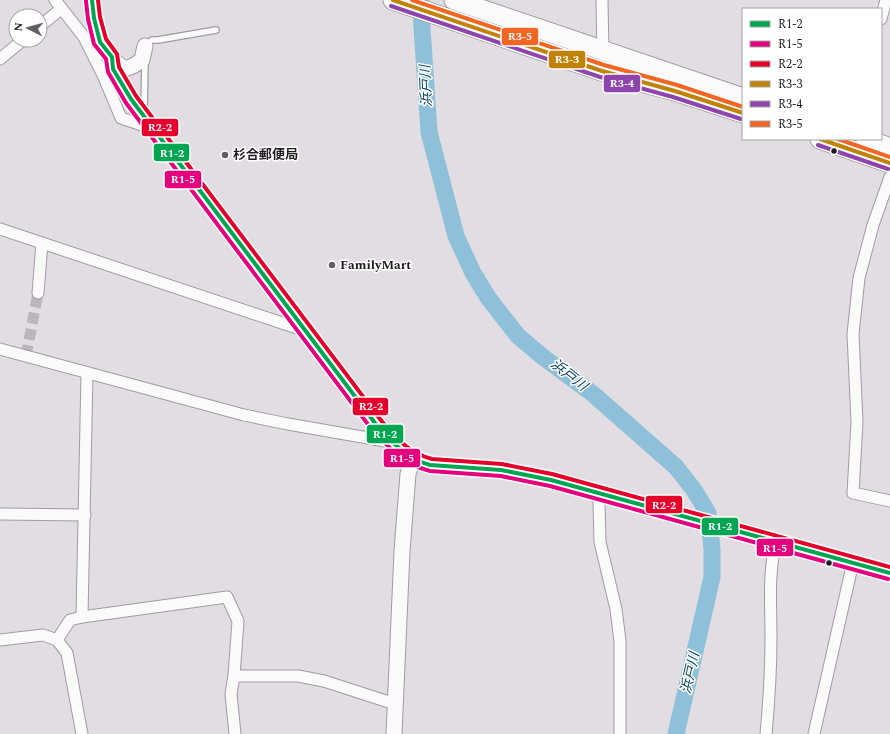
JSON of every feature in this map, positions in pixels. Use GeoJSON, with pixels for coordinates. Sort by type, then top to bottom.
{"type":"FeatureCollection","features":[{"type":"Feature","properties":{"kind":"highway"},"geometry":{"type":"LineString","coordinates":[[394,0],[602,71],[675,91],[742,113]]}},
{"type":"Feature","properties":{"kind":"highway"},"geometry":{"type":"LineString","coordinates":[[454,0],[514,19],[742,98]]}},
{"type":"Feature","properties":{"kind":"highway"},"geometry":{"type":"LineString","coordinates":[[823,140],[890,163]]}},
{"type":"Feature","properties":{"kind":"highway"},"geometry":{"type":"LineString","coordinates":[[869,140],[890,148]]}},
{"type":"Feature","properties":{"kind":"main road"},"geometry":{"type":"LineString","coordinates":[[92,0],[94,18],[100,42],[118,66],[123,68],[131,68],[142,60],[145,46]]}},
{"type":"Feature","properties":{"kind":"main road"},"geometry":{"type":"LineString","coordinates":[[112,57],[113,69],[131,98],[348,386]]}},
{"type":"Feature","properties":{"kind":"main road"},"geometry":{"type":"LineString","coordinates":[[375,423],[391,442],[413,460],[431,465],[517,472],[600,493],[890,573]]}},
{"type":"Feature","properties":{"kind":"main road"},"geometry":{"type":"LineString","coordinates":[[394,734],[400,589],[406,493],[408,474],[413,460]]}},
{"type":"Feature","properties":{"kind":"street"},"geometry":{"type":"LineString","coordinates":[[602,0],[604,51],[602,71]]}},
{"type":"Feature","properties":{"kind":"street"},"geometry":{"type":"LineString","coordinates":[[882,15],[886,0]]}},
{"type":"Feature","properties":{"kind":"street"},"geometry":{"type":"LineString","coordinates":[[48,16],[58,4],[84,37],[121,118],[154,130]]}},
{"type":"Feature","properties":{"kind":"street"},"geometry":{"type":"LineString","coordinates":[[0,59],[13,48]]}},
{"type":"Feature","properties":{"kind":"street"},"geometry":{"type":"LineString","coordinates":[[890,177],[873,225],[859,278],[853,334],[857,422],[853,493],[890,501]]}},
{"type":"Feature","properties":{"kind":"street"},"geometry":{"type":"LineString","coordinates":[[0,229],[306,330]]}},
{"type":"Feature","properties":{"kind":"street"},"geometry":{"type":"LineString","coordinates":[[38,293],[42,243]]}},
{"type":"Feature","properties":{"kind":"street"},"geometry":{"type":"LineString","coordinates":[[0,349],[244,415],[391,442]]}},
{"type":"Feature","properties":{"kind":"street"},"geometry":{"type":"LineString","coordinates":[[82,617],[88,373]]}},
{"type":"Feature","properties":{"kind":"street"},"geometry":{"type":"LineString","coordinates":[[600,493],[600,542],[616,609],[620,641],[620,734]]}},
{"type":"Feature","properties":{"kind":"street"},"geometry":{"type":"LineString","coordinates":[[0,514],[85,515]]}},
{"type":"Feature","properties":{"kind":"street"},"geometry":{"type":"LineString","coordinates":[[766,734],[769,701],[771,636],[771,541]]}},
{"type":"Feature","properties":{"kind":"street"},"geometry":{"type":"LineString","coordinates":[[814,734],[850,578],[852,563]]}},
{"type":"Feature","properties":{"kind":"street"},"geometry":{"type":"LineString","coordinates":[[57,640],[70,620],[82,617],[227,597],[238,621],[234,676],[231,694],[235,734]]}},
{"type":"Feature","properties":{"kind":"street"},"geometry":{"type":"LineString","coordinates":[[0,640],[43,635],[57,640],[67,653],[82,734]]}},
{"type":"Feature","properties":{"kind":"street"},"geometry":{"type":"LineString","coordinates":[[234,676],[298,676],[324,681],[395,704]]}},
{"type":"Feature","properties":{"kind":"lane"},"geometry":{"type":"LineString","coordinates":[[144,115],[145,46],[152,40],[216,30]]}},
{"type":"Feature","properties":{"kind":"waterway","name":"浜戸川"},"geometry":{"type":"LineString","coordinates":[[421,0],[429,132],[456,236],[473,273],[489,299],[518,336],[543,357],[593,394],[676,467],[694,490],[708,513],[712,549],[712,577],[676,734]]}},
{"type":"Feature","properties":{"kind":"tunnel"},"geometry":{"type":"LineString","coordinates":[[26,356],[38,293]]}},
{"type":"Feature","properties":{"kind":"tunnel"},"geometry":{"type":"LineString","coordinates":[[348,387],[375,423]]}},
{"type":"Feature","properties":{"kind":"transit line","name":"R1-2"},"geometry":{"type":"LineString","coordinates":[[92,0],[94,18],[100,42],[112,57],[113,69],[131,99],[375,423],[393,443],[406,454],[430,465],[501,470],[551,480],[890,573]]}},
{"type":"Feature","properties":{"kind":"transit line","name":"R2-2"},"geometry":{"type":"LineString","coordinates":[[98,0],[100,17],[106,39],[117,54],[119,67],[136,96],[380,419],[403,444],[416,453],[432,459],[502,464],[552,474],[890,567]]}},
{"type":"Feature","properties":{"kind":"transit line","name":"R3-3"},"geometry":{"type":"LineString","coordinates":[[393,0],[602,71],[675,91],[742,113]]}},
{"type":"Feature","properties":{"kind":"transit line","name":"R3-5"},"geometry":{"type":"LineString","coordinates":[[412,0],[604,65],[677,85],[742,107]]}},
{"type":"Feature","properties":{"kind":"transit line","name":"R1-5"},"geometry":{"type":"LineString","coordinates":[[86,1],[88,19],[94,44],[106,59],[108,72],[126,103],[370,427],[397,454],[412,464],[430,471],[501,476],[550,486],[888,579]]}},
{"type":"Feature","properties":{"kind":"transit line","name":"R3-4"},"geometry":{"type":"LineString","coordinates":[[391,6],[600,77],[673,97],[741,119]]}},
{"type":"Feature","properties":{"kind":"transit line","name":"R3-3"},"geometry":{"type":"LineString","coordinates":[[823,140],[890,163]]}},
{"type":"Feature","properties":{"kind":"transit line","name":"R3-5"},"geometry":{"type":"LineString","coordinates":[[841,140],[890,157]]}},
{"type":"Feature","properties":{"kind":"transit line","name":"R3-4"},"geometry":{"type":"LineString","coordinates":[[818,145],[888,169]]}},
{"type":"Feature","properties":{"kind":"place","name":"杉合郵便局"},"geometry":{"type":"Point","coordinates":[225,155]}},
{"type":"Feature","properties":{"kind":"place","name":"FamilyMart"},"geometry":{"type":"Point","coordinates":[332,265]}}]}
